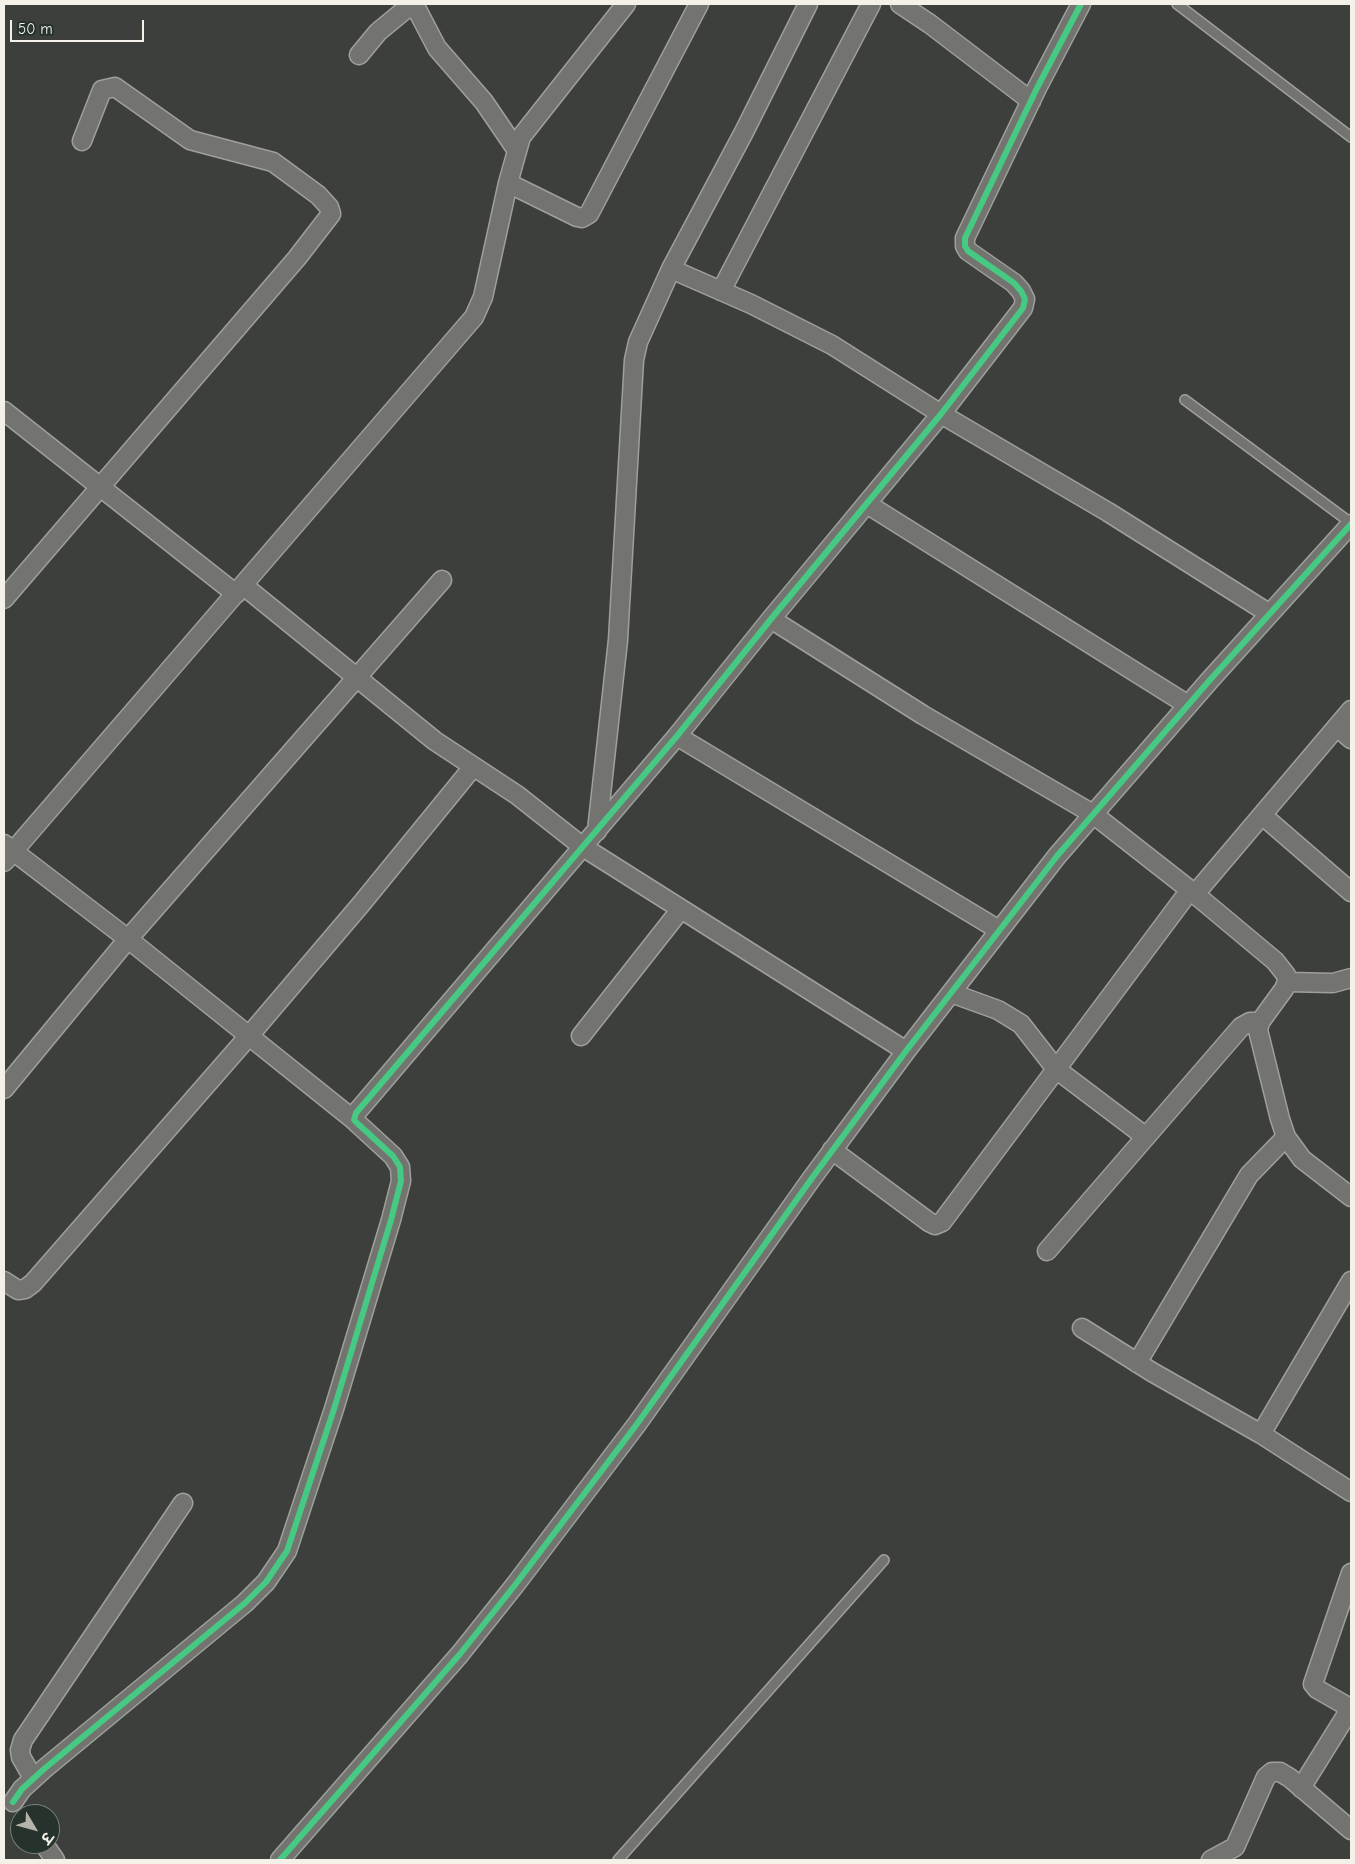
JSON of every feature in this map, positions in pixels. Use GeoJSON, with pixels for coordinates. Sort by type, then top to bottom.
{"type":"FeatureCollection","features":[{"type":"Feature","properties":{"kind":"street"},"geometry":{"type":"LineString","coordinates":[[359,55],[378,32],[413,4],[437,48],[484,102],[516,149]]}},
{"type":"Feature","properties":{"kind":"street"},"geometry":{"type":"LineString","coordinates":[[14,1804],[33,1778],[245,1603],[266,1582],[288,1551],[334,1409],[401,1181],[400,1167],[393,1156],[354,1120],[128,939],[7,853],[240,590],[474,316],[482,297],[516,149],[528,126],[626,4]]}},
{"type":"Feature","properties":{"kind":"street"},"geometry":{"type":"LineString","coordinates":[[508,183],[577,218],[582,218],[589,214],[699,4]]}},
{"type":"Feature","properties":{"kind":"street"},"geometry":{"type":"LineString","coordinates":[[597,831],[618,640],[634,360],[642,330],[671,269],[744,132],[808,4]]}},
{"type":"Feature","properties":{"kind":"street"},"geometry":{"type":"LineString","coordinates":[[721,291],[871,4]]}},
{"type":"Feature","properties":{"kind":"street"},"geometry":{"type":"LineString","coordinates":[[900,4],[930,24],[1031,101]]}},
{"type":"Feature","properties":{"kind":"street"},"geometry":{"type":"LineString","coordinates":[[354,1120],[361,1106],[677,736],[770,620],[941,414],[1023,308],[1025,299],[1014,283],[976,258],[965,246],[969,228],[1081,4]]}},
{"type":"Feature","properties":{"kind":"street"},"geometry":{"type":"LineString","coordinates":[[4,599],[297,258],[331,214],[329,207],[318,195],[273,162],[190,140],[115,87],[102,90],[82,140]]}},
{"type":"Feature","properties":{"kind":"street"},"geometry":{"type":"LineString","coordinates":[[671,269],[789,322],[832,345],[941,414],[1108,512],[1270,614]]}},
{"type":"Feature","properties":{"kind":"street"},"geometry":{"type":"LineString","coordinates":[[4,411],[356,677],[435,741],[517,795],[583,847],[906,1051]]}},
{"type":"Feature","properties":{"kind":"street"},"geometry":{"type":"LineString","coordinates":[[866,504],[1188,705]]}},
{"type":"Feature","properties":{"kind":"street"},"geometry":{"type":"LineString","coordinates":[[280,1860],[460,1654],[516,1585],[637,1424],[832,1150],[999,930],[1093,814],[1351,524]]}},
{"type":"Feature","properties":{"kind":"street"},"geometry":{"type":"LineString","coordinates":[[4,1089],[128,939],[442,580]]}},
{"type":"Feature","properties":{"kind":"street"},"geometry":{"type":"LineString","coordinates":[[770,620],[923,715],[1093,814],[1193,892],[1275,961],[1286,975],[1287,982],[1284,990],[1260,1022],[1259,1041],[1286,1137],[1302,1159],[1351,1197]]}},
{"type":"Feature","properties":{"kind":"street"},"geometry":{"type":"LineString","coordinates":[[832,1150],[934,1225],[946,1217],[1056,1069],[1193,892],[1262,815],[1351,710]]}},
{"type":"Feature","properties":{"kind":"street"},"geometry":{"type":"LineString","coordinates":[[1337,727],[1351,739]]}},
{"type":"Feature","properties":{"kind":"street"},"geometry":{"type":"LineString","coordinates":[[677,736],[999,930]]}},
{"type":"Feature","properties":{"kind":"street"},"geometry":{"type":"LineString","coordinates":[[4,1281],[18,1290],[25,1289],[33,1283],[248,1037],[362,903],[473,767]]}},
{"type":"Feature","properties":{"kind":"street"},"geometry":{"type":"LineString","coordinates":[[1262,815],[1351,892]]}},
{"type":"Feature","properties":{"kind":"street"},"geometry":{"type":"LineString","coordinates":[[581,1036],[681,909]]}},
{"type":"Feature","properties":{"kind":"street"},"geometry":{"type":"LineString","coordinates":[[1287,982],[1333,983],[1351,978]]}},
{"type":"Feature","properties":{"kind":"street"},"geometry":{"type":"LineString","coordinates":[[951,993],[1012,1017],[1030,1033],[1056,1069],[1141,1133]]}},
{"type":"Feature","properties":{"kind":"street"},"geometry":{"type":"LineString","coordinates":[[1048,1251],[1141,1133],[1241,1027],[1250,1022],[1260,1022]]}},
{"type":"Feature","properties":{"kind":"street"},"geometry":{"type":"LineString","coordinates":[[1137,1363],[1249,1175],[1286,1137]]}},
{"type":"Feature","properties":{"kind":"street"},"geometry":{"type":"LineString","coordinates":[[1261,1434],[1351,1281]]}},
{"type":"Feature","properties":{"kind":"street"},"geometry":{"type":"LineString","coordinates":[[1082,1328],[1137,1363],[1261,1434],[1351,1492]]}},
{"type":"Feature","properties":{"kind":"street"},"geometry":{"type":"LineString","coordinates":[[33,1778],[21,1757],[23,1740],[184,1503]]}},
{"type":"Feature","properties":{"kind":"street"},"geometry":{"type":"LineString","coordinates":[[1301,1788],[1348,1711],[1345,1705],[1313,1684],[1351,1573]]}},
{"type":"Feature","properties":{"kind":"street"},"geometry":{"type":"LineString","coordinates":[[1211,1860],[1228,1853],[1235,1847],[1266,1777],[1272,1772],[1280,1772],[1351,1830]]}},
{"type":"Feature","properties":{"kind":"lane"},"geometry":{"type":"LineString","coordinates":[[1177,4],[1351,137]]}},
{"type":"Feature","properties":{"kind":"lane"},"geometry":{"type":"LineString","coordinates":[[1185,400],[1351,524]]}},
{"type":"Feature","properties":{"kind":"lane"},"geometry":{"type":"LineString","coordinates":[[618,1860],[884,1560]]}},
{"type":"Feature","properties":{"kind":"cycle path"},"geometry":{"type":"LineString","coordinates":[[13,1802],[22,1789],[44,1769],[245,1603],[266,1582],[287,1551],[334,1409],[401,1181],[400,1167],[393,1156],[354,1120],[356,1113],[677,736],[941,414],[1023,308],[1025,299],[1021,291],[1014,283],[968,251],[965,246],[965,238],[1037,88],[1081,4]]}},
{"type":"Feature","properties":{"kind":"cycle path"},"geometry":{"type":"LineString","coordinates":[[280,1860],[460,1654],[515,1585],[637,1424],[812,1178],[906,1051],[1057,856],[1209,681],[1351,524]]}}]}
